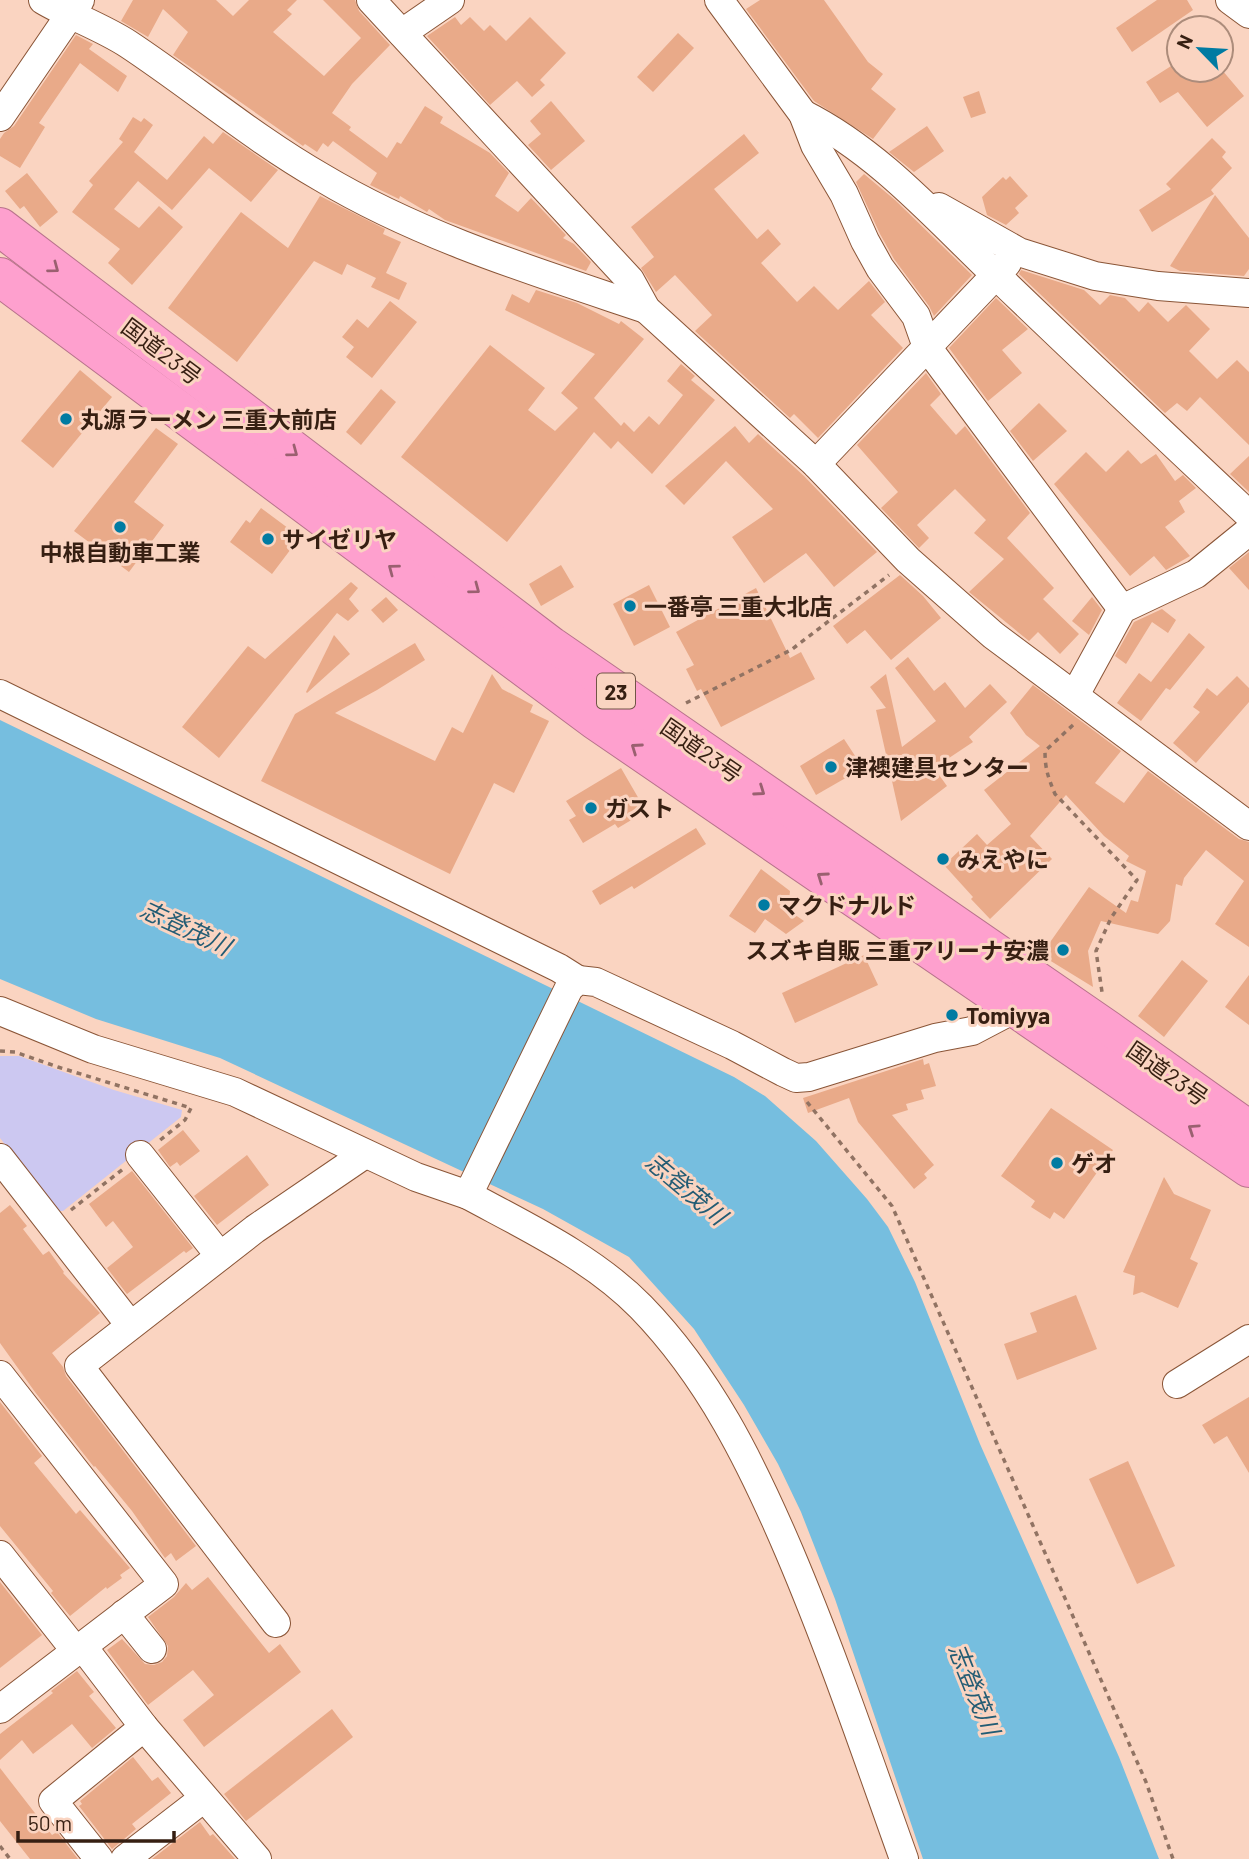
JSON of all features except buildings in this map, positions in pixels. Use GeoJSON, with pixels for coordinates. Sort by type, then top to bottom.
{"type":"FeatureCollection","features":[{"type":"Feature","properties":{"kind":"highway","name":"国道23号"},"geometry":{"type":"LineString","coordinates":[[0,227],[551,646],[1249,1130]]}},
{"type":"Feature","properties":{"kind":"highway","name":"国道23号"},"geometry":{"type":"LineString","coordinates":[[0,277],[595,720],[1249,1168]]}},
{"type":"Feature","properties":{"kind":"street"},"geometry":{"type":"LineString","coordinates":[[43,0],[75,8],[273,147],[322,178],[388,212],[506,261],[646,309]]}},
{"type":"Feature","properties":{"kind":"street"},"geometry":{"type":"LineString","coordinates":[[371,0],[630,280],[646,309],[816,464],[908,560],[993,635],[1249,826]]}},
{"type":"Feature","properties":{"kind":"street"},"geometry":{"type":"LineString","coordinates":[[402,33],[450,0]]}},
{"type":"Feature","properties":{"kind":"street"},"geometry":{"type":"LineString","coordinates":[[719,0],[803,114],[815,145],[844,194],[865,241],[880,268],[916,316],[927,347],[1122,609]]}},
{"type":"Feature","properties":{"kind":"street"},"geometry":{"type":"LineString","coordinates":[[1230,0],[1249,14]]}},
{"type":"Feature","properties":{"kind":"street"},"geometry":{"type":"LineString","coordinates":[[0,117],[75,8]]}},
{"type":"Feature","properties":{"kind":"street"},"geometry":{"type":"LineString","coordinates":[[803,114],[833,129],[908,189],[1249,515]]}},
{"type":"Feature","properties":{"kind":"street"},"geometry":{"type":"LineString","coordinates":[[908,189],[1019,251],[1095,276],[1158,286],[1249,293]]}},
{"type":"Feature","properties":{"kind":"street"},"geometry":{"type":"LineString","coordinates":[[816,464],[1019,251]]}},
{"type":"Feature","properties":{"kind":"street"},"geometry":{"type":"LineString","coordinates":[[1083,702],[1122,609],[1196,574],[1249,531]]}},
{"type":"Feature","properties":{"kind":"street"},"geometry":{"type":"LineString","coordinates":[[0,694],[559,968],[573,984]]}},
{"type":"Feature","properties":{"kind":"street"},"geometry":{"type":"LineString","coordinates":[[573,984],[596,982],[796,1078],[809,1077],[935,1038],[972,1031],[1014,1009]]}},
{"type":"Feature","properties":{"kind":"street"},"geometry":{"type":"LineString","coordinates":[[470,1191],[573,984]]}},
{"type":"Feature","properties":{"kind":"street"},"geometry":{"type":"LineString","coordinates":[[0,1011],[93,1049],[235,1092],[416,1177],[470,1191],[600,1272],[640,1307],[712,1396],[761,1486],[804,1586],[904,1859]]}},
{"type":"Feature","properties":{"kind":"street"},"geometry":{"type":"LineString","coordinates":[[276,1623],[79,1366],[266,1221],[365,1154]]}},
{"type":"Feature","properties":{"kind":"street"},"geometry":{"type":"LineString","coordinates":[[141,1155],[220,1256]]}},
{"type":"Feature","properties":{"kind":"street"},"geometry":{"type":"LineString","coordinates":[[0,1158],[10,1191],[51,1224],[130,1325]]}},
{"type":"Feature","properties":{"kind":"street"},"geometry":{"type":"LineString","coordinates":[[1177,1384],[1249,1339]]}},
{"type":"Feature","properties":{"kind":"street"},"geometry":{"type":"LineString","coordinates":[[0,1375],[164,1584],[0,1709]]}},
{"type":"Feature","properties":{"kind":"street"},"geometry":{"type":"LineString","coordinates":[[0,1555],[257,1859]]}},
{"type":"Feature","properties":{"kind":"street"},"geometry":{"type":"LineString","coordinates":[[124,1614],[152,1649]]}},
{"type":"Feature","properties":{"kind":"street"},"geometry":{"type":"LineString","coordinates":[[99,1859],[53,1801],[144,1727]]}},
{"type":"Feature","properties":{"kind":"street"},"geometry":{"type":"LineString","coordinates":[[125,1859],[204,1798]]}},
{"type":"Feature","properties":{"kind":"path"},"geometry":{"type":"LineString","coordinates":[[657,718],[792,650],[908,560]]}},
{"type":"Feature","properties":{"kind":"path"},"geometry":{"type":"LineString","coordinates":[[1083,702],[1045,751],[1045,769],[1055,794],[1137,880],[1111,918],[1096,951],[1104,1004]]}},
{"type":"Feature","properties":{"kind":"path"},"geometry":{"type":"LineString","coordinates":[[0,1051],[15,1052],[191,1108],[184,1120],[51,1224]]}},
{"type":"Feature","properties":{"kind":"path"},"geometry":{"type":"LineString","coordinates":[[796,1078],[809,1107],[892,1206],[1146,1782],[1173,1859]]}},
{"type":"Feature","properties":{"kind":"path"},"geometry":{"type":"LineString","coordinates":[[0,1846],[10,1859]]}},
{"type":"Feature","properties":{"kind":"shaded area"},"geometry":{"type":"Polygon","coordinates":[[[0,1056],[19,1056],[114,1090],[182,1110],[181,1117],[63,1211],[56,1211],[0,1138],[0,1056]]]}},
{"type":"Feature","properties":{"kind":"water","name":"志登茂川"},"geometry":{"type":"Polygon","coordinates":[[[0,720],[734,1077],[765,1096],[816,1141],[888,1227],[915,1282],[980,1444],[1119,1757],[1159,1859],[923,1859],[835,1599],[801,1512],[778,1464],[744,1405],[694,1329],[629,1257],[543,1209],[220,1058],[96,1019],[0,979],[0,720]]]}},
{"type":"Feature","properties":{"kind":"place","name":"丸源ラーメン 三重大前店"},"geometry":{"type":"Point","coordinates":[66,419]}},
{"type":"Feature","properties":{"kind":"place","name":"中根自動車工業"},"geometry":{"type":"Point","coordinates":[120,527]}},
{"type":"Feature","properties":{"kind":"place","name":"サイゼリヤ"},"geometry":{"type":"Point","coordinates":[268,539]}},
{"type":"Feature","properties":{"kind":"place","name":"一番亭 三重大北店"},"geometry":{"type":"Point","coordinates":[630,606]}},
{"type":"Feature","properties":{"kind":"place","name":"津襖建具センター"},"geometry":{"type":"Point","coordinates":[831,767]}},
{"type":"Feature","properties":{"kind":"place","name":"ガスト"},"geometry":{"type":"Point","coordinates":[591,808]}},
{"type":"Feature","properties":{"kind":"place","name":"みえやに"},"geometry":{"type":"Point","coordinates":[943,859]}},
{"type":"Feature","properties":{"kind":"place","name":"マクドナルド"},"geometry":{"type":"Point","coordinates":[764,905]}},
{"type":"Feature","properties":{"kind":"place","name":"スズキ自販 三重アリーナ安濃"},"geometry":{"type":"Point","coordinates":[1063,950]}},
{"type":"Feature","properties":{"kind":"place","name":"Tomiyya"},"geometry":{"type":"Point","coordinates":[952,1015]}},
{"type":"Feature","properties":{"kind":"place","name":"ゲオ"},"geometry":{"type":"Point","coordinates":[1057,1163]}}]}
